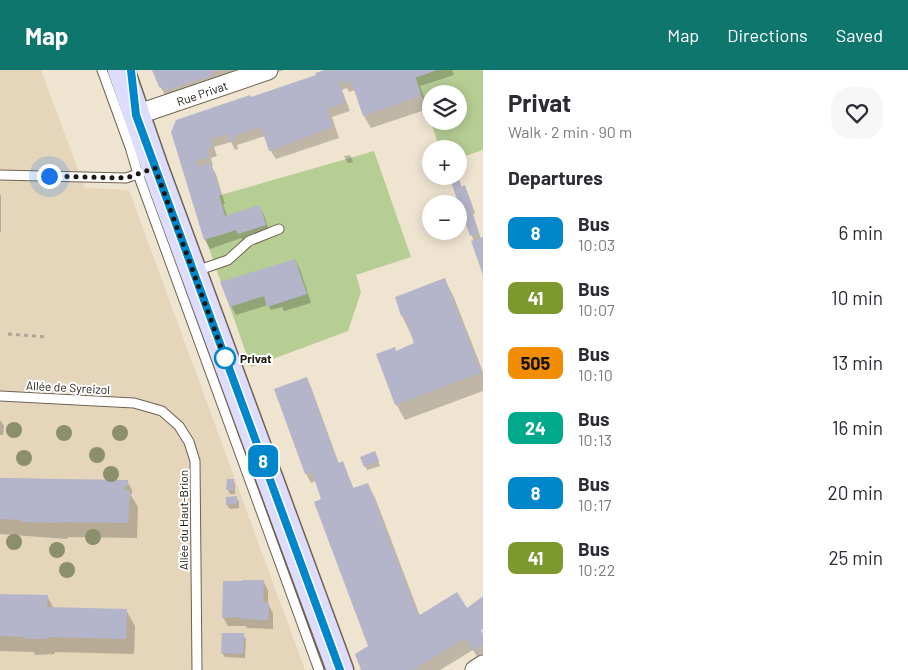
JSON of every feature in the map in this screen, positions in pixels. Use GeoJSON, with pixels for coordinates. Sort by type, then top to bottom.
{"type":"FeatureCollection","features":[{"type":"Feature","properties":{"kind":"street"},"geometry":{"type":"LineString","coordinates":[[121,70],[136,115],[146,171],[193,272],[340,670]]}},
{"type":"Feature","properties":{"kind":"street","name":"Rue Privat"},"geometry":{"type":"LineString","coordinates":[[136,115],[268,70]]}},
{"type":"Feature","properties":{"kind":"street"},"geometry":{"type":"LineString","coordinates":[[475,670],[483,665]]}},
{"type":"Feature","properties":{"kind":"lane"},"geometry":{"type":"LineString","coordinates":[[102,70],[130,147],[146,171],[318,670]]}},
{"type":"Feature","properties":{"kind":"lane"},"geometry":{"type":"LineString","coordinates":[[130,147],[136,115],[131,70]]}},
{"type":"Feature","properties":{"kind":"lane"},"geometry":{"type":"LineString","coordinates":[[0,175],[126,178],[146,171]]}},
{"type":"Feature","properties":{"kind":"lane"},"geometry":{"type":"LineString","coordinates":[[193,272],[228,260],[249,241],[279,229]]}},
{"type":"Feature","properties":{"kind":"lane","name":"Allée de Syreizol"},"geometry":{"type":"LineString","coordinates":[[0,396],[134,404]]}},
{"type":"Feature","properties":{"kind":"lane","name":"Allée du Haut-Brion"},"geometry":{"type":"LineString","coordinates":[[134,404],[162,411],[179,426],[189,442],[195,461],[196,670]]}},
{"type":"Feature","properties":{"kind":"path"},"geometry":{"type":"LineString","coordinates":[[8,334],[47,337]]}},
{"type":"Feature","properties":{"kind":"shaded area"},"geometry":{"type":"Polygon","coordinates":[[[0,70],[41,70],[85,188],[129,190],[305,670],[0,670],[0,70]]]}},
{"type":"Feature","properties":{"kind":"green space"},"geometry":{"type":"Polygon","coordinates":[[[413,70],[483,70],[483,150],[467,155],[467,140],[437,140],[434,130],[467,130],[467,85],[422,85],[422,96],[413,70]]]}},
{"type":"Feature","properties":{"kind":"green space"},"geometry":{"type":"Polygon","coordinates":[[[374,151],[411,257],[356,275],[361,292],[348,331],[251,367],[193,203],[374,151]]]}},
{"type":"Feature","properties":{"kind":"building"},"geometry":{"type":"Polygon","coordinates":[[[152,70],[217,70],[211,72],[212,76],[166,90],[159,87],[152,70]]]}},
{"type":"Feature","properties":{"kind":"building"},"geometry":{"type":"Polygon","coordinates":[[[325,70],[437,70],[415,78],[421,96],[363,116],[351,81],[343,84],[341,80],[338,81],[346,102],[327,109],[333,127],[269,151],[261,127],[233,136],[235,140],[229,142],[227,134],[210,139],[213,147],[207,149],[209,157],[196,161],[198,167],[211,163],[225,216],[260,205],[266,225],[238,234],[236,230],[204,240],[171,132],[176,120],[250,95],[251,97],[316,75],[315,73],[325,70]]]}},
{"type":"Feature","properties":{"kind":"building"},"geometry":{"type":"Polygon","coordinates":[[[452,185],[460,185],[461,187],[465,185],[479,233],[470,236],[467,227],[467,195],[456,195],[452,185]]]}},
{"type":"Feature","properties":{"kind":"building"},"geometry":{"type":"Polygon","coordinates":[[[483,237],[483,275],[471,241],[483,237]]]}},
{"type":"Feature","properties":{"kind":"building"},"geometry":{"type":"Polygon","coordinates":[[[295,259],[307,294],[267,307],[264,296],[230,307],[220,282],[295,259]]]}},
{"type":"Feature","properties":{"kind":"building"},"geometry":{"type":"Polygon","coordinates":[[[445,278],[481,373],[395,405],[376,354],[395,347],[396,351],[414,343],[404,315],[401,316],[395,297],[445,278]]]}},
{"type":"Feature","properties":{"kind":"building"},"geometry":{"type":"Polygon","coordinates":[[[307,377],[338,463],[343,461],[353,488],[368,483],[418,616],[457,592],[467,608],[483,596],[483,629],[481,630],[483,645],[473,651],[465,638],[413,670],[361,670],[355,654],[368,646],[314,502],[321,499],[312,472],[305,474],[274,389],[307,377]]]}},
{"type":"Feature","properties":{"kind":"building"},"geometry":{"type":"Polygon","coordinates":[[[375,451],[379,461],[364,467],[360,457],[375,451]]]}},
{"type":"Feature","properties":{"kind":"building"},"geometry":{"type":"Polygon","coordinates":[[[0,478],[128,480],[128,485],[125,486],[124,490],[130,491],[128,523],[21,522],[21,520],[0,519],[0,478]]]}},
{"type":"Feature","properties":{"kind":"building"},"geometry":{"type":"Polygon","coordinates":[[[227,479],[234,479],[234,490],[226,490],[227,479]]]}},
{"type":"Feature","properties":{"kind":"building"},"geometry":{"type":"Polygon","coordinates":[[[237,496],[237,504],[226,505],[226,497],[237,496]]]}},
{"type":"Feature","properties":{"kind":"building"},"geometry":{"type":"Polygon","coordinates":[[[264,580],[263,602],[269,603],[268,620],[241,619],[241,617],[222,618],[223,581],[264,580]]]}},
{"type":"Feature","properties":{"kind":"building"},"geometry":{"type":"Polygon","coordinates":[[[0,594],[48,595],[47,607],[127,609],[126,639],[47,637],[47,639],[25,639],[25,637],[0,636],[0,594]]]}},
{"type":"Feature","properties":{"kind":"building"},"geometry":{"type":"Polygon","coordinates":[[[222,633],[244,633],[243,654],[221,653],[222,633]]]}},
{"type":"Feature","properties":{"kind":"bus line","name":"8"},"geometry":{"type":"LineString","coordinates":[[131,70],[136,115],[340,670]]}},
{"type":"Feature","properties":{"kind":"place","name":"Privat"},"geometry":{"type":"Point","coordinates":[225,358]}},
{"type":"Feature","properties":{"kind":"route"},"geometry":{"type":"LineString","coordinates":[[49,176],[126,178],[155,168],[225,358]]}}]}
